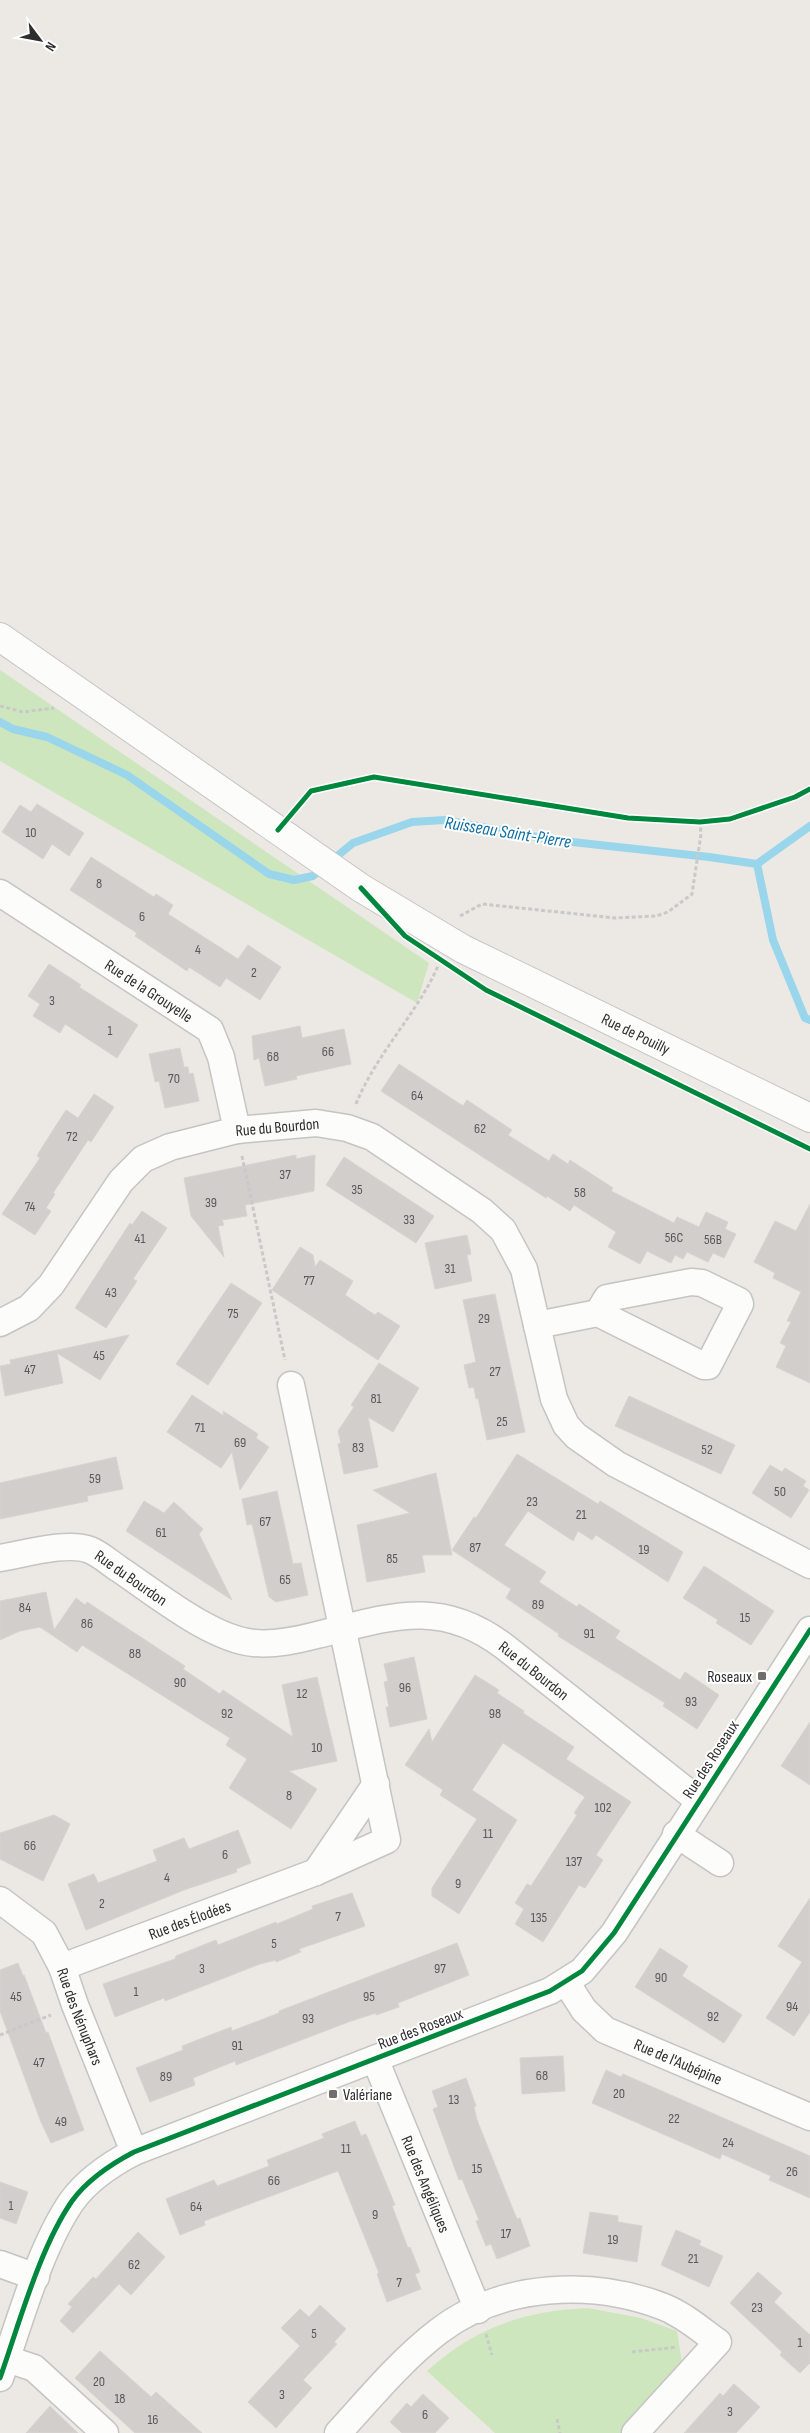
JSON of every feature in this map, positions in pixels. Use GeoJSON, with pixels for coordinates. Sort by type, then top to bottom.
{"type":"FeatureCollection","features":[{"type":"Feature","properties":{"kind":"main road","name":"Rue de Pouilly"},"geometry":{"type":"LineString","coordinates":[[0,637],[361,888],[456,945],[810,1118]]}},
{"type":"Feature","properties":{"kind":"street","name":"Rue de la Grouyelle"},"geometry":{"type":"LineString","coordinates":[[0,893],[210,1030],[221,1057],[237,1130]]}},
{"type":"Feature","properties":{"kind":"street","name":"Rue du Bourdon"},"geometry":{"type":"LineString","coordinates":[[0,1323],[29,1308],[51,1285],[121,1181],[143,1159],[170,1147],[237,1130],[316,1123],[347,1128],[372,1136],[494,1220],[511,1242],[524,1269],[554,1398],[563,1420],[576,1436],[616,1464],[810,1565]]}},
{"type":"Feature","properties":{"kind":"street"},"geometry":{"type":"LineString","coordinates":[[537,1325],[598,1313],[704,1366],[708,1366],[740,1304],[738,1301],[702,1284],[691,1282],[607,1298],[598,1313]]}},
{"type":"Feature","properties":{"kind":"street"},"geometry":{"type":"LineString","coordinates":[[291,1385],[343,1628]]}},
{"type":"Feature","properties":{"kind":"street","name":"Rue du Bourdon"},"geometry":{"type":"LineString","coordinates":[[0,1558],[65,1547],[89,1550],[209,1628],[233,1640],[275,1643],[410,1614],[431,1615],[477,1628],[505,1646],[698,1800]]}},
{"type":"Feature","properties":{"kind":"street","name":"Rue des Élodées"},"geometry":{"type":"LineString","coordinates":[[62,1967],[316,1872],[387,1840],[343,1628]]}},
{"type":"Feature","properties":{"kind":"street","name":"Rue des Roseaux"},"geometry":{"type":"LineString","coordinates":[[3,2368],[36,2276],[57,2226],[72,2200],[90,2181],[111,2164],[134,2152],[550,1991],[582,1971],[614,1934],[676,1834],[810,1630]]}},
{"type":"Feature","properties":{"kind":"street"},"geometry":{"type":"LineString","coordinates":[[316,1872],[376,1784]]}},
{"type":"Feature","properties":{"kind":"street"},"geometry":{"type":"LineString","coordinates":[[676,1834],[720,1863]]}},
{"type":"Feature","properties":{"kind":"street","name":"Rue des Nénuphars"},"geometry":{"type":"LineString","coordinates":[[0,1900],[44,1933],[62,1967],[75,2006],[134,2152]]}},
{"type":"Feature","properties":{"kind":"street","name":"Rue de l'Aubépine"},"geometry":{"type":"LineString","coordinates":[[566,1982],[584,2010],[605,2030],[810,2117]]}},
{"type":"Feature","properties":{"kind":"street","name":"Rue des Angéliques"},"geometry":{"type":"LineString","coordinates":[[375,2059],[478,2310]]}},
{"type":"Feature","properties":{"kind":"street"},"geometry":{"type":"LineString","coordinates":[[0,2264],[36,2276]]}},
{"type":"Feature","properties":{"kind":"street"},"geometry":{"type":"LineString","coordinates":[[338,2433],[422,2345],[441,2329],[478,2310],[531,2294],[568,2289],[606,2291],[665,2308],[686,2319],[718,2342],[635,2433]]}},
{"type":"Feature","properties":{"kind":"street"},"geometry":{"type":"LineString","coordinates":[[3,2368],[34,2368],[105,2433]]}},
{"type":"Feature","properties":{"kind":"path"},"geometry":{"type":"LineString","coordinates":[[0,706],[23,712],[60,709]]}},
{"type":"Feature","properties":{"kind":"path"},"geometry":{"type":"LineString","coordinates":[[347,1128],[360,1096],[407,1017],[456,945],[460,915],[482,904],[615,918],[656,916],[668,912],[692,894],[701,834],[700,822]]}},
{"type":"Feature","properties":{"kind":"path"},"geometry":{"type":"LineString","coordinates":[[237,1130],[291,1385]]}},
{"type":"Feature","properties":{"kind":"path"},"geometry":{"type":"LineString","coordinates":[[0,2035],[75,2006]]}},
{"type":"Feature","properties":{"kind":"path"},"geometry":{"type":"LineString","coordinates":[[632,2352],[718,2342]]}},
{"type":"Feature","properties":{"kind":"path"},"geometry":{"type":"LineString","coordinates":[[558,2419],[560,2433]]}},
{"type":"Feature","properties":{"kind":"green space"},"geometry":{"type":"Polygon","coordinates":[[[0,670],[429,963],[417,1003],[0,761],[0,670]]]}},
{"type":"Feature","properties":{"kind":"green space"},"geometry":{"type":"Polygon","coordinates":[[[588,2308],[641,2318],[677,2331],[683,2370],[626,2433],[495,2433],[427,2371],[463,2343],[502,2324],[543,2313],[588,2308]]]}},
{"type":"Feature","properties":{"kind":"building"},"geometry":{"type":"Polygon","coordinates":[[[37,804],[84,833],[69,856],[52,844],[43,859],[2,832],[20,805],[31,812],[37,804]]]}},
{"type":"Feature","properties":{"kind":"building"},"geometry":{"type":"Polygon","coordinates":[[[91,857],[154,897],[156,894],[173,905],[168,914],[238,959],[248,945],[281,967],[260,1000],[226,978],[220,987],[189,967],[187,971],[135,936],[137,933],[70,890],[91,857]]]}},
{"type":"Feature","properties":{"kind":"building"},"geometry":{"type":"Polygon","coordinates":[[[49,964],[81,985],[79,987],[138,1025],[117,1058],[65,1024],[60,1033],[33,1016],[40,1004],[28,996],[49,964]]]}},
{"type":"Feature","properties":{"kind":"building"},"geometry":{"type":"Polygon","coordinates":[[[300,1026],[302,1038],[344,1029],[351,1064],[296,1076],[297,1079],[265,1086],[259,1058],[254,1060],[252,1036],[300,1026]]]}},
{"type":"Feature","properties":{"kind":"building"},"geometry":{"type":"Polygon","coordinates":[[[180,1048],[184,1067],[188,1067],[189,1074],[193,1073],[199,1101],[165,1108],[159,1081],[155,1082],[149,1054],[180,1048]]]}},
{"type":"Feature","properties":{"kind":"building"},"geometry":{"type":"Polygon","coordinates":[[[399,1064],[463,1106],[467,1100],[512,1130],[508,1135],[549,1161],[553,1154],[568,1164],[570,1160],[613,1188],[611,1191],[674,1223],[677,1217],[699,1227],[706,1212],[728,1222],[725,1229],[736,1234],[724,1258],[713,1253],[708,1262],[687,1252],[683,1259],[675,1255],[671,1263],[647,1251],[640,1264],[608,1247],[616,1232],[574,1205],[570,1211],[547,1196],[546,1198],[381,1091],[399,1064]]]}},
{"type":"Feature","properties":{"kind":"building"},"geometry":{"type":"Polygon","coordinates":[[[94,1094],[114,1107],[91,1142],[88,1140],[53,1193],[55,1194],[46,1208],[51,1211],[35,1235],[2,1214],[40,1158],[37,1156],[66,1110],[78,1118],[94,1094]]]}},
{"type":"Feature","properties":{"kind":"building"},"geometry":{"type":"Polygon","coordinates":[[[296,1155],[296,1159],[315,1155],[314,1191],[245,1205],[247,1216],[222,1220],[224,1225],[218,1226],[224,1257],[191,1216],[184,1178],[296,1155]]]}},
{"type":"Feature","properties":{"kind":"building"},"geometry":{"type":"Polygon","coordinates":[[[344,1157],[434,1216],[416,1243],[326,1185],[344,1157]]]}},
{"type":"Feature","properties":{"kind":"building"},"geometry":{"type":"Polygon","coordinates":[[[810,1204],[810,1383],[776,1367],[786,1346],[780,1343],[791,1322],[787,1321],[801,1292],[773,1278],[775,1273],[754,1262],[775,1221],[796,1231],[810,1204]]]}},
{"type":"Feature","properties":{"kind":"building"},"geometry":{"type":"Polygon","coordinates":[[[142,1211],[167,1228],[133,1279],[137,1281],[106,1328],[75,1308],[130,1223],[132,1225],[142,1211]]]}},
{"type":"Feature","properties":{"kind":"building"},"geometry":{"type":"Polygon","coordinates":[[[467,1235],[471,1254],[467,1255],[472,1281],[435,1289],[425,1243],[467,1235]]]}},
{"type":"Feature","properties":{"kind":"building"},"geometry":{"type":"Polygon","coordinates":[[[300,1247],[313,1255],[315,1267],[320,1260],[353,1281],[345,1295],[375,1315],[378,1312],[400,1326],[378,1360],[272,1290],[300,1247]]]}},
{"type":"Feature","properties":{"kind":"building"},"geometry":{"type":"Polygon","coordinates":[[[231,1283],[262,1303],[208,1385],[176,1364],[231,1283]]]}},
{"type":"Feature","properties":{"kind":"building"},"geometry":{"type":"Polygon","coordinates":[[[495,1294],[525,1432],[487,1440],[478,1398],[476,1399],[474,1387],[469,1388],[464,1365],[476,1362],[463,1300],[495,1294]]]}},
{"type":"Feature","properties":{"kind":"building"},"geometry":{"type":"Polygon","coordinates":[[[129,1335],[100,1380],[57,1353],[63,1383],[5,1396],[0,1366],[11,1364],[10,1360],[129,1335]]]}},
{"type":"Feature","properties":{"kind":"building"},"geometry":{"type":"Polygon","coordinates":[[[379,1363],[419,1388],[393,1432],[368,1417],[378,1467],[344,1474],[338,1444],[341,1443],[338,1431],[354,1407],[351,1405],[379,1363]]]}},
{"type":"Feature","properties":{"kind":"building"},"geometry":{"type":"Polygon","coordinates":[[[192,1395],[224,1416],[223,1411],[258,1434],[256,1438],[269,1447],[240,1490],[232,1452],[221,1468],[167,1432],[192,1395]]]}},
{"type":"Feature","properties":{"kind":"building"},"geometry":{"type":"Polygon","coordinates":[[[629,1396],[735,1445],[721,1474],[615,1426],[629,1396]]]}},
{"type":"Feature","properties":{"kind":"building"},"geometry":{"type":"Polygon","coordinates":[[[517,1454],[598,1504],[600,1501],[683,1552],[668,1582],[596,1535],[592,1540],[578,1531],[573,1541],[528,1511],[504,1545],[546,1572],[539,1582],[577,1607],[579,1604],[620,1631],[615,1638],[680,1680],[685,1672],[719,1695],[697,1729],[663,1706],[665,1703],[558,1636],[559,1634],[506,1598],[511,1589],[452,1550],[474,1517],[476,1518],[517,1454]]]}},
{"type":"Feature","properties":{"kind":"building"},"geometry":{"type":"Polygon","coordinates":[[[116,1457],[123,1489],[87,1496],[88,1501],[0,1519],[0,1483],[116,1457]]]}},
{"type":"Feature","properties":{"kind":"building"},"geometry":{"type":"Polygon","coordinates":[[[770,1465],[782,1472],[785,1468],[806,1481],[803,1486],[809,1490],[791,1518],[752,1493],[770,1465]]]}},
{"type":"Feature","properties":{"kind":"building"},"geometry":{"type":"Polygon","coordinates":[[[436,1473],[452,1555],[422,1555],[425,1572],[367,1582],[357,1525],[410,1513],[373,1490],[436,1473]]]}},
{"type":"Feature","properties":{"kind":"building"},"geometry":{"type":"Polygon","coordinates":[[[277,1491],[293,1564],[301,1563],[308,1595],[276,1602],[269,1597],[252,1524],[247,1525],[242,1499],[277,1491]]]}},
{"type":"Feature","properties":{"kind":"building"},"geometry":{"type":"Polygon","coordinates":[[[144,1501],[164,1513],[174,1502],[203,1529],[199,1534],[232,1600],[126,1531],[144,1501]]]}},
{"type":"Feature","properties":{"kind":"building"},"geometry":{"type":"Polygon","coordinates":[[[704,1566],[774,1611],[751,1645],[716,1623],[718,1620],[683,1598],[704,1566]]]}},
{"type":"Feature","properties":{"kind":"building"},"geometry":{"type":"Polygon","coordinates":[[[46,1592],[54,1630],[76,1598],[85,1605],[87,1602],[185,1666],[183,1669],[220,1694],[223,1690],[293,1737],[282,1685],[317,1677],[337,1761],[289,1771],[317,1789],[291,1829],[229,1788],[247,1759],[226,1745],[230,1738],[82,1645],[77,1652],[40,1627],[20,1631],[0,1640],[0,1601],[46,1592]]]}},
{"type":"Feature","properties":{"kind":"building"},"geometry":{"type":"Polygon","coordinates":[[[414,1657],[427,1719],[390,1727],[386,1707],[389,1707],[384,1682],[388,1681],[384,1664],[414,1657]]]}},
{"type":"Feature","properties":{"kind":"building"},"geometry":{"type":"Polygon","coordinates":[[[475,1675],[499,1690],[497,1693],[524,1711],[523,1713],[574,1747],[566,1759],[631,1802],[596,1855],[603,1860],[585,1888],[579,1885],[543,1942],[515,1924],[524,1909],[515,1903],[527,1884],[531,1886],[577,1815],[574,1813],[585,1797],[503,1743],[472,1790],[517,1820],[459,1914],[432,1896],[432,1888],[477,1819],[440,1795],[443,1790],[405,1765],[429,1729],[432,1742],[475,1675]]]}},
{"type":"Feature","properties":{"kind":"building"},"geometry":{"type":"Polygon","coordinates":[[[810,1722],[810,1785],[781,1766],[810,1722]]]}},
{"type":"Feature","properties":{"kind":"building"},"geometry":{"type":"Polygon","coordinates":[[[54,1815],[70,1824],[43,1881],[0,1859],[0,1833],[54,1815]]]}},
{"type":"Feature","properties":{"kind":"building"},"geometry":{"type":"Polygon","coordinates":[[[238,1830],[251,1863],[236,1869],[237,1872],[184,1890],[86,1930],[68,1884],[94,1874],[98,1883],[157,1861],[153,1850],[184,1838],[189,1849],[238,1830]]]}},
{"type":"Feature","properties":{"kind":"building"},"geometry":{"type":"Polygon","coordinates":[[[352,1893],[365,1926],[299,1949],[301,1952],[276,1962],[276,1960],[260,1964],[165,2001],[164,1998],[115,2017],[103,1984],[175,1959],[176,1956],[216,1940],[218,1945],[276,1922],[277,1924],[313,1909],[312,1906],[352,1893]]]}},
{"type":"Feature","properties":{"kind":"building"},"geometry":{"type":"Polygon","coordinates":[[[810,1898],[810,2012],[794,2036],[766,2018],[802,1962],[778,1946],[810,1898]]]}},
{"type":"Feature","properties":{"kind":"building"},"geometry":{"type":"Polygon","coordinates":[[[457,1943],[469,1975],[398,2003],[399,2007],[351,2021],[236,2065],[235,2061],[193,2078],[195,2085],[150,2102],[136,2068],[183,2050],[182,2046],[231,2027],[232,2031],[279,2013],[279,2011],[457,1943]]]}},
{"type":"Feature","properties":{"kind":"building"},"geometry":{"type":"Polygon","coordinates":[[[660,1948],[688,1966],[682,1976],[742,2015],[724,2043],[635,1987],[660,1948]]]}},
{"type":"Feature","properties":{"kind":"building"},"geometry":{"type":"Polygon","coordinates":[[[18,1963],[46,2033],[48,2032],[84,2130],[51,2143],[41,2122],[0,2011],[0,1970],[18,1963]]]}},
{"type":"Feature","properties":{"kind":"building"},"geometry":{"type":"Polygon","coordinates":[[[563,2056],[565,2091],[522,2094],[520,2058],[563,2056]]]}},
{"type":"Feature","properties":{"kind":"building"},"geometry":{"type":"Polygon","coordinates":[[[606,2070],[621,2077],[623,2074],[810,2156],[810,2198],[769,2180],[771,2176],[722,2154],[720,2159],[592,2103],[606,2070]]]}},
{"type":"Feature","properties":{"kind":"building"},"geometry":{"type":"Polygon","coordinates":[[[466,2078],[476,2106],[474,2107],[477,2120],[517,2219],[520,2218],[530,2246],[497,2259],[491,2244],[486,2246],[476,2221],[479,2220],[462,2179],[459,2180],[433,2109],[438,2107],[432,2091],[466,2078]]]}},
{"type":"Feature","properties":{"kind":"building"},"geometry":{"type":"Polygon","coordinates":[[[355,2121],[361,2136],[366,2134],[395,2205],[392,2206],[408,2248],[410,2247],[420,2272],[415,2274],[421,2289],[387,2302],[377,2274],[379,2273],[338,2171],[204,2221],[205,2225],[180,2235],[166,2199],[214,2180],[217,2186],[269,2166],[267,2160],[324,2138],[322,2134],[355,2121]]]}},
{"type":"Feature","properties":{"kind":"building"},"geometry":{"type":"Polygon","coordinates":[[[0,2182],[28,2192],[16,2224],[0,2218],[0,2182]]]}},
{"type":"Feature","properties":{"kind":"building"},"geometry":{"type":"Polygon","coordinates":[[[590,2212],[618,2216],[618,2222],[642,2226],[637,2262],[583,2253],[590,2212]]]}},
{"type":"Feature","properties":{"kind":"building"},"geometry":{"type":"Polygon","coordinates":[[[676,2230],[701,2241],[699,2245],[723,2256],[709,2287],[661,2265],[676,2230]]]}},
{"type":"Feature","properties":{"kind":"building"},"geometry":{"type":"Polygon","coordinates":[[[138,2232],[165,2257],[131,2295],[119,2284],[73,2333],[60,2321],[72,2307],[68,2304],[93,2277],[96,2279],[138,2232]]]}},
{"type":"Feature","properties":{"kind":"building"},"geometry":{"type":"Polygon","coordinates":[[[758,2272],[782,2293],[774,2302],[810,2335],[810,2363],[800,2373],[780,2355],[782,2352],[730,2303],[758,2272]]]}},
{"type":"Feature","properties":{"kind":"building"},"geometry":{"type":"Polygon","coordinates":[[[320,2305],[346,2329],[334,2342],[337,2344],[303,2380],[312,2388],[276,2428],[248,2402],[300,2346],[281,2328],[300,2309],[309,2317],[320,2305]]]}},
{"type":"Feature","properties":{"kind":"building"},"geometry":{"type":"Polygon","coordinates":[[[100,2351],[151,2397],[156,2392],[202,2433],[135,2433],[75,2378],[100,2351]]]}},
{"type":"Feature","properties":{"kind":"building"},"geometry":{"type":"Polygon","coordinates":[[[734,2384],[760,2407],[736,2433],[684,2433],[720,2393],[723,2396],[734,2384]]]}},
{"type":"Feature","properties":{"kind":"building"},"geometry":{"type":"Polygon","coordinates":[[[423,2394],[449,2418],[435,2433],[402,2433],[390,2422],[407,2403],[411,2407],[423,2394]]]}},
{"type":"Feature","properties":{"kind":"building"},"geometry":{"type":"Polygon","coordinates":[[[50,2406],[58,2414],[78,2433],[26,2433],[50,2406]]]}},
{"type":"Feature","properties":{"kind":"waterway","name":"Ruisseau Saint-Pierre"},"geometry":{"type":"LineString","coordinates":[[0,722],[13,729],[47,737],[127,775],[269,874],[294,880],[313,876],[353,843],[412,822],[444,820],[554,840],[757,864],[773,940],[805,1018],[810,1020]]}},
{"type":"Feature","properties":{"kind":"waterway"},"geometry":{"type":"LineString","coordinates":[[757,864],[810,826]]}},
{"type":"Feature","properties":{"kind":"cycle path"},"geometry":{"type":"LineString","coordinates":[[278,830],[311,791],[374,777],[628,818],[700,822],[730,819],[795,797],[810,789]]}},
{"type":"Feature","properties":{"kind":"cycle path"},"geometry":{"type":"LineString","coordinates":[[361,888],[405,936],[486,990],[810,1149]]}},
{"type":"Feature","properties":{"kind":"cycle path"},"geometry":{"type":"LineString","coordinates":[[0,2378],[31,2286],[60,2220],[78,2193],[108,2167],[134,2152],[550,1991],[582,1971],[614,1933],[810,1630]]}},
{"type":"Feature","properties":{"kind":"place","name":"Roseaux"},"geometry":{"type":"Point","coordinates":[762,1676]}},
{"type":"Feature","properties":{"kind":"place","name":"Valériane"},"geometry":{"type":"Point","coordinates":[333,2094]}}]}
